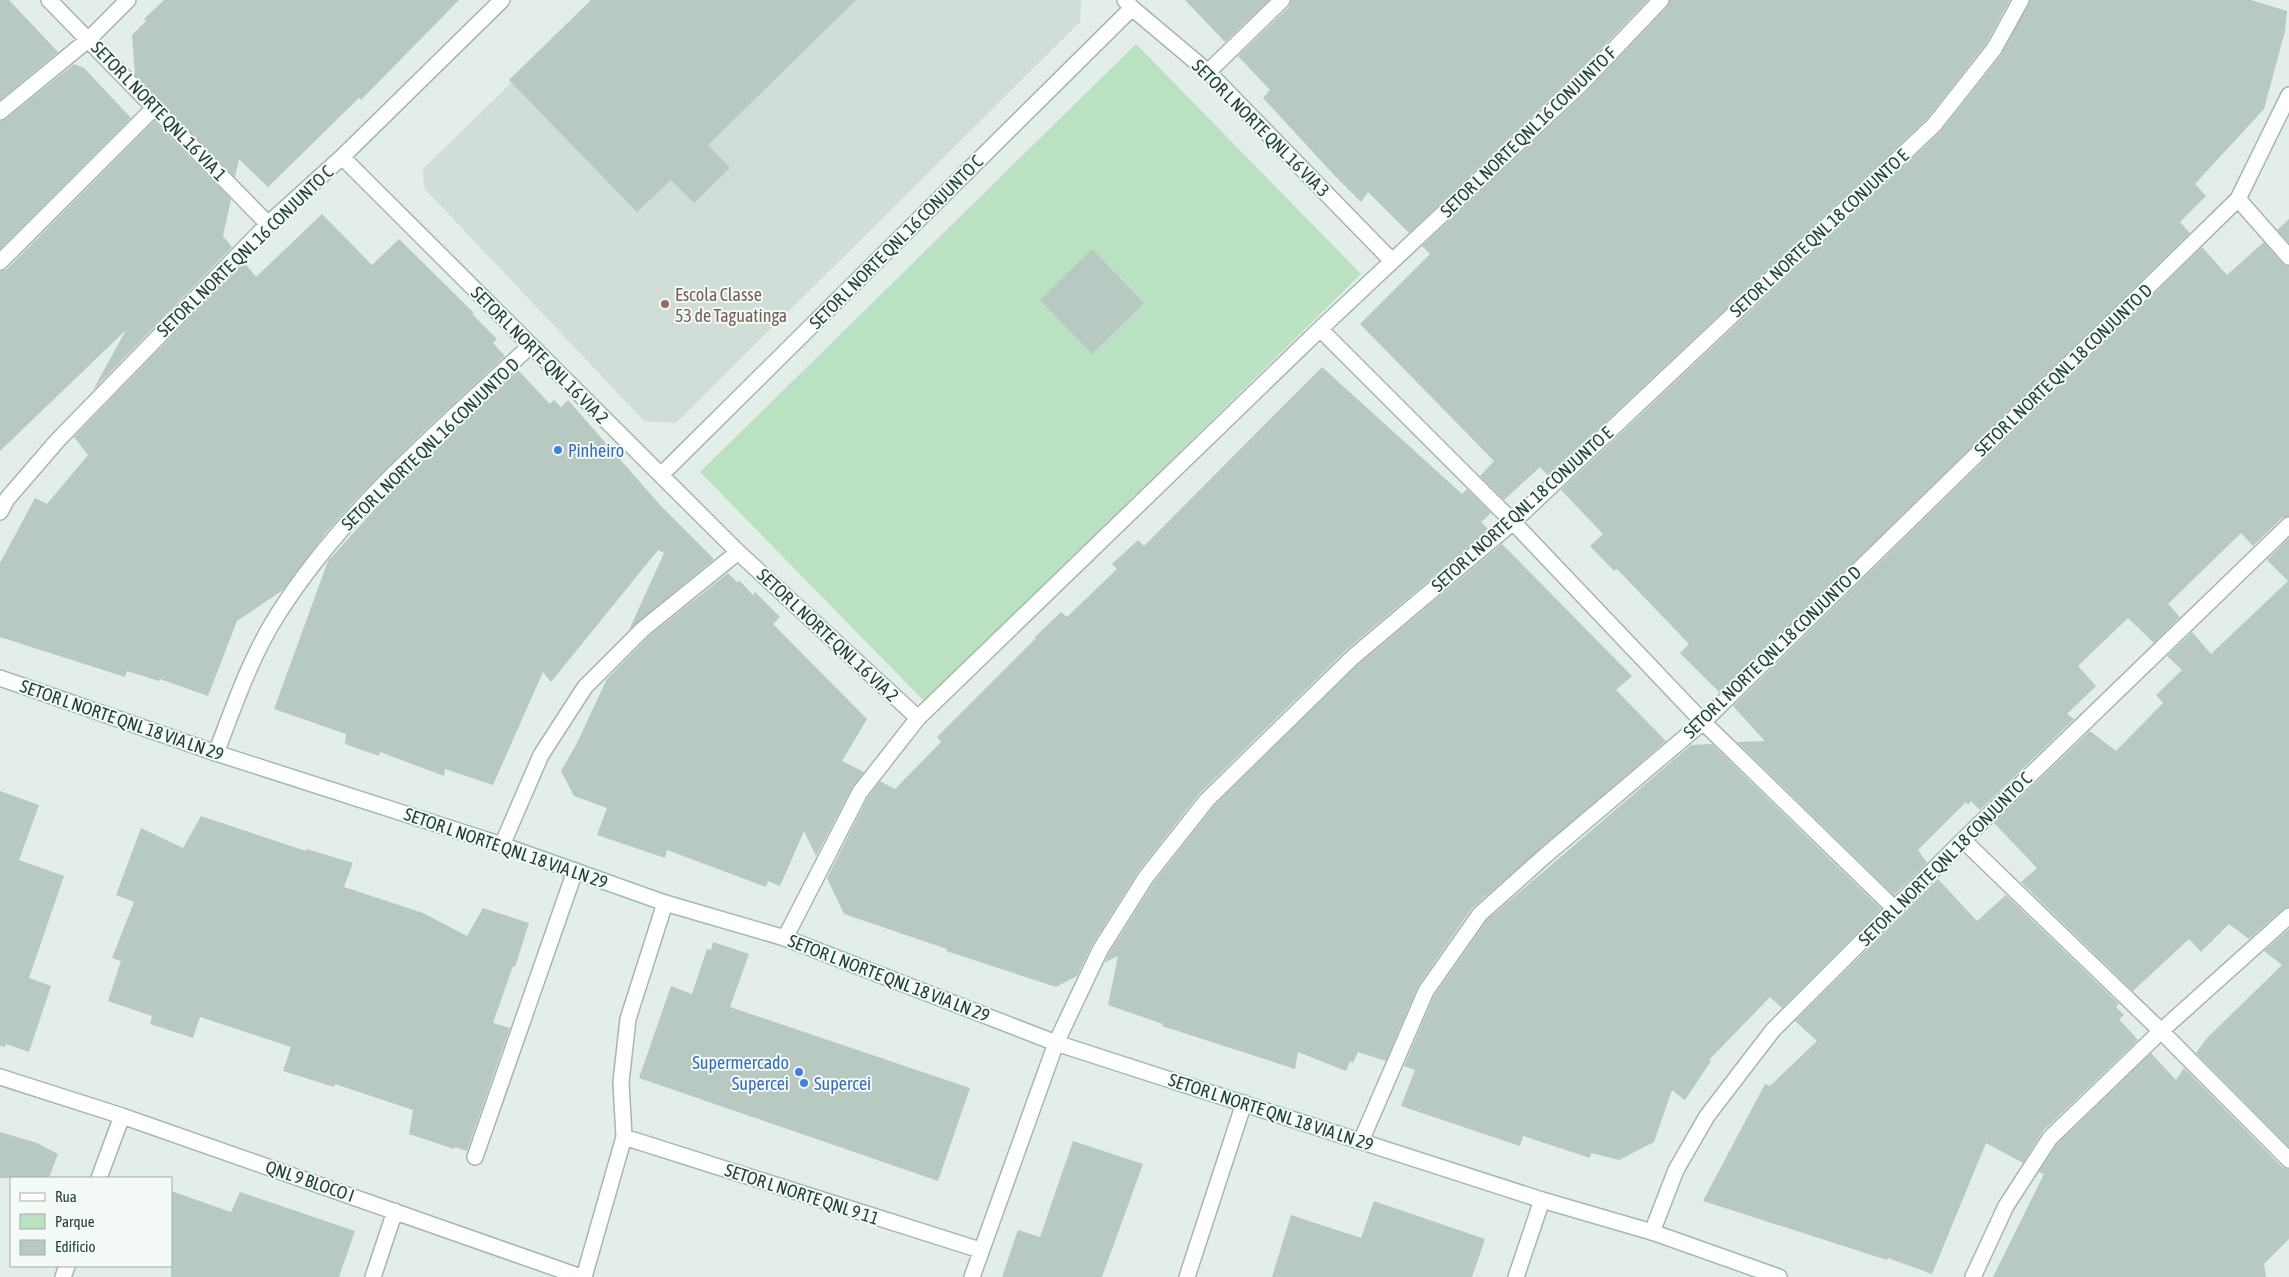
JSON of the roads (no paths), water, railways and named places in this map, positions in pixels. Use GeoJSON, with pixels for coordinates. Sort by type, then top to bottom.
{"type":"FeatureCollection","features":[{"type":"Feature","properties":{"kind":"street","name":"SETOR L NORTE QNL 16 VIA 1"},"geometry":{"type":"LineString","coordinates":[[49,0],[268,224]]}},
{"type":"Feature","properties":{"kind":"street"},"geometry":{"type":"LineString","coordinates":[[0,112],[88,39],[128,0]]}},
{"type":"Feature","properties":{"kind":"street","name":"SETOR L NORTE QNL 16 CONJUNTO C"},"geometry":{"type":"LineString","coordinates":[[0,512],[7,499],[64,434],[268,224],[342,157],[502,0]]}},
{"type":"Feature","properties":{"kind":"street"},"geometry":{"type":"LineString","coordinates":[[1208,72],[1282,0]]}},
{"type":"Feature","properties":{"kind":"street","name":"SETOR L NORTE QNL 16 CONJUNTO F"},"geometry":{"type":"LineString","coordinates":[[785,938],[860,792],[918,718],[1320,329],[1580,85],[1661,0]]}},
{"type":"Feature","properties":{"kind":"street","name":"SETOR L NORTE QNL 18 CONJUNTO E"},"geometry":{"type":"LineString","coordinates":[[972,1277],[980,1250],[1056,1043],[1100,950],[1141,885],[1207,800],[1353,657],[1513,522],[1934,125],[1994,49],[2021,0]]}},
{"type":"Feature","properties":{"kind":"street","name":"SETOR L NORTE QNL 16 CONJUNTO C"},"geometry":{"type":"LineString","coordinates":[[661,475],[1129,4]]}},
{"type":"Feature","properties":{"kind":"street","name":"SETOR L NORTE QNL 16 VIA 3"},"geometry":{"type":"LineString","coordinates":[[1129,4],[1208,72],[1392,261]]}},
{"type":"Feature","properties":{"kind":"street","name":"SETOR L NORTE QNL 18 CONJUNTO D"},"geometry":{"type":"LineString","coordinates":[[1361,1141],[1426,991],[1480,914],[1546,855],[1703,722],[2238,199],[2289,95]]}},
{"type":"Feature","properties":{"kind":"street"},"geometry":{"type":"LineString","coordinates":[[0,262],[155,107]]}},
{"type":"Feature","properties":{"kind":"street","name":"SETOR L NORTE QNL 16 VIA 2"},"geometry":{"type":"LineString","coordinates":[[342,157],[738,552],[918,718]]}},
{"type":"Feature","properties":{"kind":"street"},"geometry":{"type":"LineString","coordinates":[[2238,199],[2289,257]]}},
{"type":"Feature","properties":{"kind":"street"},"geometry":{"type":"LineString","coordinates":[[1320,329],[1513,522],[1703,722],[1894,908]]}},
{"type":"Feature","properties":{"kind":"street","name":"SETOR L NORTE QNL 16 CONJUNTO D"},"geometry":{"type":"LineString","coordinates":[[216,753],[242,685],[277,614],[336,536],[400,469],[530,346]]}},
{"type":"Feature","properties":{"kind":"street","name":"SETOR L NORTE QNL 18 CONJUNTO C"},"geometry":{"type":"LineString","coordinates":[[1652,1232],[1676,1170],[1707,1116],[1773,1030],[1963,840],[2289,525]]}},
{"type":"Feature","properties":{"kind":"street"},"geometry":{"type":"LineString","coordinates":[[502,845],[541,755],[585,688],[643,628],[738,552]]}},
{"type":"Feature","properties":{"kind":"street","name":"SETOR L NORTE QNL 18 VIA LN 29"},"geometry":{"type":"LineString","coordinates":[[0,678],[216,753],[502,845],[665,903],[785,938],[1056,1043],[1542,1200],[1652,1232],[1779,1277]]}},
{"type":"Feature","properties":{"kind":"street"},"geometry":{"type":"LineString","coordinates":[[1963,840],[2161,1031],[2289,1160]]}},
{"type":"Feature","properties":{"kind":"street"},"geometry":{"type":"LineString","coordinates":[[475,1157],[575,871]]}},
{"type":"Feature","properties":{"kind":"street"},"geometry":{"type":"LineString","coordinates":[[583,1277],[624,1137],[621,1082],[628,1019],[665,903]]}},
{"type":"Feature","properties":{"kind":"street"},"geometry":{"type":"LineString","coordinates":[[1973,1277],[2006,1206],[2050,1138],[2161,1031],[2289,916]]}},
{"type":"Feature","properties":{"kind":"street","name":"QNL 9 BLOCO I"},"geometry":{"type":"LineString","coordinates":[[0,1078],[122,1116],[583,1277]]}},
{"type":"Feature","properties":{"kind":"street"},"geometry":{"type":"LineString","coordinates":[[1187,1277],[1244,1104]]}},
{"type":"Feature","properties":{"kind":"street"},"geometry":{"type":"LineString","coordinates":[[99,1177],[122,1116]]}},
{"type":"Feature","properties":{"kind":"street","name":"SETOR L NORTE QNL 9 11"},"geometry":{"type":"LineString","coordinates":[[624,1137],[980,1250]]}},
{"type":"Feature","properties":{"kind":"street"},"geometry":{"type":"LineString","coordinates":[[1516,1277],[1542,1200]]}},
{"type":"Feature","properties":{"kind":"street"},"geometry":{"type":"LineString","coordinates":[[373,1277],[395,1211]]}},
{"type":"Feature","properties":{"kind":"place","name":"Escola Classe 53 de Taguatinga"},"geometry":{"type":"Point","coordinates":[665,304]}},
{"type":"Feature","properties":{"kind":"place","name":"Pinheiro"},"geometry":{"type":"Point","coordinates":[558,450]}},
{"type":"Feature","properties":{"kind":"place","name":"Supermercado Supercei"},"geometry":{"type":"Point","coordinates":[799,1072]}},
{"type":"Feature","properties":{"kind":"place","name":"Supercei"},"geometry":{"type":"Point","coordinates":[804,1083]}}]}
